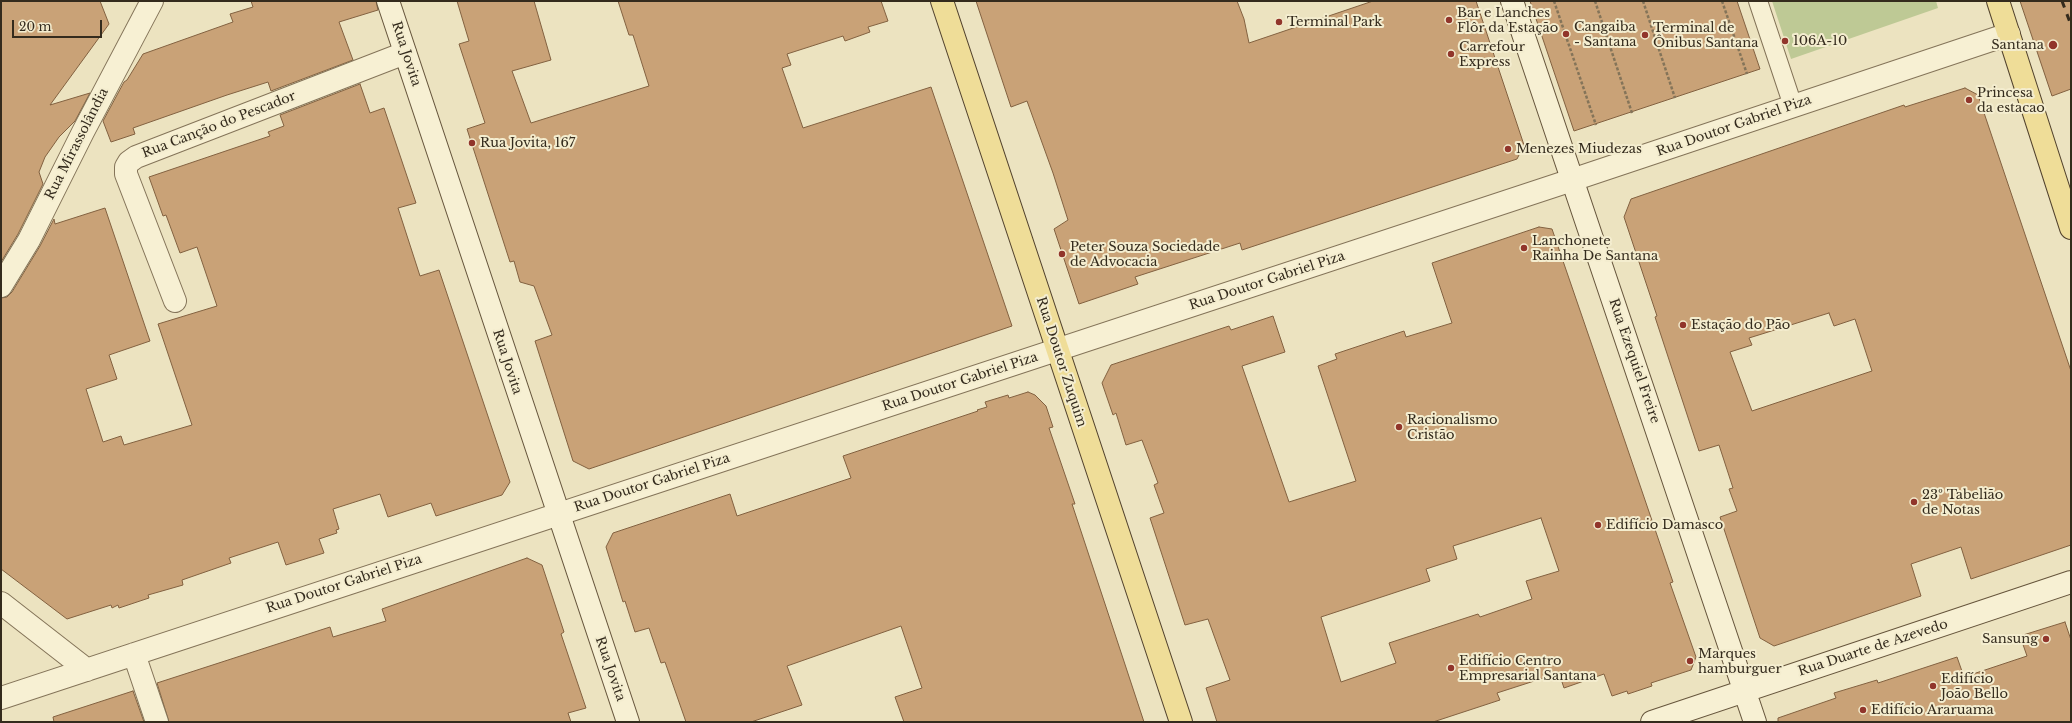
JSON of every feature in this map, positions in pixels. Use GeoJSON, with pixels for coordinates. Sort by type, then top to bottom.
{"type":"FeatureCollection","features":[{"type":"Feature","properties":{"kind":"main road","name":"Rua Doutor Zuquim"},"geometry":{"type":"LineString","coordinates":[[942,1],[1181,722]]}},
{"type":"Feature","properties":{"kind":"main road"},"geometry":{"type":"LineString","coordinates":[[1998,1],[2071,228]]}},
{"type":"Feature","properties":{"kind":"street","name":"Rua Mirassolândia"},"geometry":{"type":"LineString","coordinates":[[1,286],[29,240],[83,132],[152,1]]}},
{"type":"Feature","properties":{"kind":"street","name":"Rua Jovita"},"geometry":{"type":"LineString","coordinates":[[388,1],[628,722]]}},
{"type":"Feature","properties":{"kind":"street","name":"Rua Ezequiel Freire"},"geometry":{"type":"LineString","coordinates":[[1512,1],[1755,722]]}},
{"type":"Feature","properties":{"kind":"street","name":"Rua Doutor Gabriel Piza"},"geometry":{"type":"LineString","coordinates":[[1,698],[1718,132],[2009,34]]}},
{"type":"Feature","properties":{"kind":"street","name":"Rua Canção do Pescador"},"geometry":{"type":"LineString","coordinates":[[175,302],[126,174],[126,167],[129,162],[143,155],[405,54]]}},
{"type":"Feature","properties":{"kind":"street","name":"Rua Duarte de Azevedo"},"geometry":{"type":"LineString","coordinates":[[1652,722],[2071,582]]}},
{"type":"Feature","properties":{"kind":"street"},"geometry":{"type":"LineString","coordinates":[[1,603],[87,670]]}},
{"type":"Feature","properties":{"kind":"street"},"geometry":{"type":"LineString","coordinates":[[134,654],[157,722]]}},
{"type":"Feature","properties":{"kind":"lane"},"geometry":{"type":"LineString","coordinates":[[1758,1],[1793,106]]}},
{"type":"Feature","properties":{"kind":"path"},"geometry":{"type":"LineString","coordinates":[[1554,1],[1596,125]]}},
{"type":"Feature","properties":{"kind":"path"},"geometry":{"type":"LineString","coordinates":[[1595,1],[1632,113]]}},
{"type":"Feature","properties":{"kind":"path"},"geometry":{"type":"LineString","coordinates":[[1643,1],[1675,98]]}},
{"type":"Feature","properties":{"kind":"path"},"geometry":{"type":"LineString","coordinates":[[1722,1],[1747,74]]}},
{"type":"Feature","properties":{"kind":"green space"},"geometry":{"type":"Polygon","coordinates":[[[1772,1],[1936,1],[1938,8],[1791,59],[1772,1]]]}},
{"type":"Feature","properties":{"kind":"building"},"geometry":{"type":"Polygon","coordinates":[[[1,1],[100,1],[109,24],[50,105],[90,93],[75,121],[59,137],[45,157],[39,172],[43,184],[18,234],[1,262],[1,1]]]}},
{"type":"Feature","properties":{"kind":"building"},"geometry":{"type":"Polygon","coordinates":[[[251,1],[376,1],[378,10],[339,22],[353,60],[271,91],[268,82],[227,95],[133,128],[135,134],[111,142],[103,121],[124,82],[127,80],[143,54],[233,22],[230,14],[253,7],[251,1]]]}},
{"type":"Feature","properties":{"kind":"building"},"geometry":{"type":"Polygon","coordinates":[[[457,1],[534,1],[551,60],[512,71],[531,123],[649,86],[633,35],[629,35],[618,1],[881,1],[888,21],[868,27],[870,32],[845,41],[843,36],[787,54],[791,65],[782,68],[803,128],[931,87],[1012,326],[589,469],[573,461],[535,341],[552,335],[534,286],[520,282],[514,261],[510,262],[467,129],[485,123],[459,44],[469,41],[457,1]]]}},
{"type":"Feature","properties":{"kind":"building"},"geometry":{"type":"Polygon","coordinates":[[[976,1],[1237,1],[1244,19],[1249,43],[1373,1],[1476,1],[1524,145],[1517,159],[1242,250],[1240,243],[1135,277],[1138,284],[1079,304],[1054,229],[1068,220],[1053,173],[1027,101],[1011,107],[976,1]]]}},
{"type":"Feature","properties":{"kind":"building","name":"Terminal de Ônibus Santana"},"geometry":{"type":"Polygon","coordinates":[[[1530,1],[1737,1],[1760,69],[1574,131],[1530,1]]]}},
{"type":"Feature","properties":{"kind":"building","name":"Santana"},"geometry":{"type":"Polygon","coordinates":[[[2020,1],[2071,1],[2071,89],[2052,96],[2020,1]]]}},
{"type":"Feature","properties":{"kind":"building"},"geometry":{"type":"Polygon","coordinates":[[[360,84],[370,113],[384,108],[416,203],[398,208],[420,276],[439,270],[510,482],[502,495],[436,516],[431,503],[388,517],[380,494],[333,509],[339,529],[336,530],[337,533],[319,539],[324,553],[286,565],[278,542],[229,558],[231,563],[182,580],[183,585],[148,595],[149,598],[119,608],[118,605],[112,608],[111,605],[67,619],[1,569],[1,298],[7,297],[12,292],[40,246],[54,219],[55,224],[105,208],[150,341],[109,355],[117,379],[86,389],[103,442],[121,436],[124,445],[192,425],[158,324],[217,306],[197,247],[180,253],[166,215],[163,216],[149,177],[270,136],[268,132],[284,126],[280,115],[360,84]]]}},
{"type":"Feature","properties":{"kind":"building"},"geometry":{"type":"Polygon","coordinates":[[[1965,88],[1978,95],[2071,371],[2071,545],[1971,579],[1961,547],[1911,564],[1921,596],[1774,646],[1760,638],[1720,517],[1737,511],[1729,489],[1733,488],[1719,445],[1699,451],[1655,317],[1657,316],[1624,217],[1631,199],[1904,105],[1905,107],[1965,88]],[[1829,313],[1749,338],[1752,345],[1730,352],[1752,411],[1872,371],[1855,319],[1834,326],[1829,313]]]}},
{"type":"Feature","properties":{"kind":"building"},"geometry":{"type":"Polygon","coordinates":[[[1539,227],[1552,229],[1673,582],[1670,583],[1696,657],[1691,670],[1651,683],[1652,686],[1628,694],[1627,691],[1612,696],[1604,674],[1564,688],[1559,673],[1497,693],[1500,700],[1433,722],[1217,722],[1206,688],[1230,680],[1208,619],[1185,625],[1150,518],[1164,513],[1154,485],[1158,483],[1142,440],[1126,445],[1116,413],[1113,415],[1102,383],[1111,365],[1229,326],[1231,330],[1273,316],[1285,352],[1242,366],[1289,502],[1356,481],[1318,366],[1337,359],[1335,354],[1404,331],[1406,337],[1452,323],[1432,263],[1539,227]],[[1541,518],[1453,546],[1457,559],[1426,569],[1430,581],[1321,617],[1341,682],[1396,663],[1389,643],[1478,614],[1480,617],[1532,599],[1526,581],[1559,571],[1541,518]]]}},
{"type":"Feature","properties":{"kind":"building"},"geometry":{"type":"Polygon","coordinates":[[[1028,392],[1035,395],[1046,406],[1053,427],[1049,428],[1075,504],[1072,504],[1144,722],[904,722],[895,697],[922,688],[901,626],[787,666],[802,705],[751,722],[686,722],[665,662],[661,663],[649,628],[635,632],[625,601],[623,602],[606,547],[613,533],[730,494],[737,516],[851,478],[843,456],[978,411],[977,410],[987,407],[985,402],[1008,395],[1009,398],[1028,392]]]}},
{"type":"Feature","properties":{"kind":"building"},"geometry":{"type":"Polygon","coordinates":[[[527,558],[542,565],[564,632],[561,634],[586,708],[568,713],[571,722],[169,722],[157,683],[330,627],[333,637],[386,621],[382,609],[527,558]]]}},
{"type":"Feature","properties":{"kind":"building"},"geometry":{"type":"Polygon","coordinates":[[[2065,622],[2071,640],[2071,722],[1778,722],[1778,718],[1836,698],[1834,693],[1877,680],[1878,683],[1957,657],[1964,677],[2027,656],[2020,636],[2065,622]]]}},
{"type":"Feature","properties":{"kind":"building"},"geometry":{"type":"Polygon","coordinates":[[[133,691],[144,722],[54,722],[53,717],[133,691]]]}},
{"type":"Feature","properties":{"kind":"railway"},"geometry":{"type":"LineString","coordinates":[[2062,1],[2071,25]]}},
{"type":"Feature","properties":{"kind":"place","name":"Bar e Lanches Flôr da Estação"},"geometry":{"type":"Point","coordinates":[1449,20]}},
{"type":"Feature","properties":{"kind":"place","name":"Terminal Park"},"geometry":{"type":"Point","coordinates":[1279,22]}},
{"type":"Feature","properties":{"kind":"place","name":"Cangaiba - Santana"},"geometry":{"type":"Point","coordinates":[1566,34]}},
{"type":"Feature","properties":{"kind":"place","name":"Terminal de Ônibus Santana"},"geometry":{"type":"Point","coordinates":[1645,35]}},
{"type":"Feature","properties":{"kind":"place","name":"106A-10"},"geometry":{"type":"Point","coordinates":[1785,41]}},
{"type":"Feature","properties":{"kind":"place","name":"Santana"},"geometry":{"type":"Point","coordinates":[2053,45]}},
{"type":"Feature","properties":{"kind":"place","name":"Carrefour Express"},"geometry":{"type":"Point","coordinates":[1451,54]}},
{"type":"Feature","properties":{"kind":"place","name":"Princesa da estacao"},"geometry":{"type":"Point","coordinates":[1969,100]}},
{"type":"Feature","properties":{"kind":"place","name":"Rua Jovita, 167"},"geometry":{"type":"Point","coordinates":[472,143]}},
{"type":"Feature","properties":{"kind":"place","name":"Menezes Miudezas"},"geometry":{"type":"Point","coordinates":[1508,149]}},
{"type":"Feature","properties":{"kind":"place","name":"Lanchonete Rainha De Santana"},"geometry":{"type":"Point","coordinates":[1524,248]}},
{"type":"Feature","properties":{"kind":"place","name":"Peter Souza Sociedade de Advocacia"},"geometry":{"type":"Point","coordinates":[1062,254]}},
{"type":"Feature","properties":{"kind":"place","name":"Estação do Pão"},"geometry":{"type":"Point","coordinates":[1683,325]}},
{"type":"Feature","properties":{"kind":"place","name":"Racionalismo Cristão"},"geometry":{"type":"Point","coordinates":[1399,427]}},
{"type":"Feature","properties":{"kind":"place","name":"23º Tabelião de Notas"},"geometry":{"type":"Point","coordinates":[1914,502]}},
{"type":"Feature","properties":{"kind":"place","name":"Edifício Damasco"},"geometry":{"type":"Point","coordinates":[1598,525]}},
{"type":"Feature","properties":{"kind":"place","name":"Sansung"},"geometry":{"type":"Point","coordinates":[2046,639]}},
{"type":"Feature","properties":{"kind":"place","name":"Marques hamburguer"},"geometry":{"type":"Point","coordinates":[1690,661]}},
{"type":"Feature","properties":{"kind":"place","name":"Edifício Centro Empresarial Santana"},"geometry":{"type":"Point","coordinates":[1451,668]}},
{"type":"Feature","properties":{"kind":"place","name":"Edifício João Bello"},"geometry":{"type":"Point","coordinates":[1933,686]}},
{"type":"Feature","properties":{"kind":"place","name":"Edifício Araruama"},"geometry":{"type":"Point","coordinates":[1863,710]}}]}
